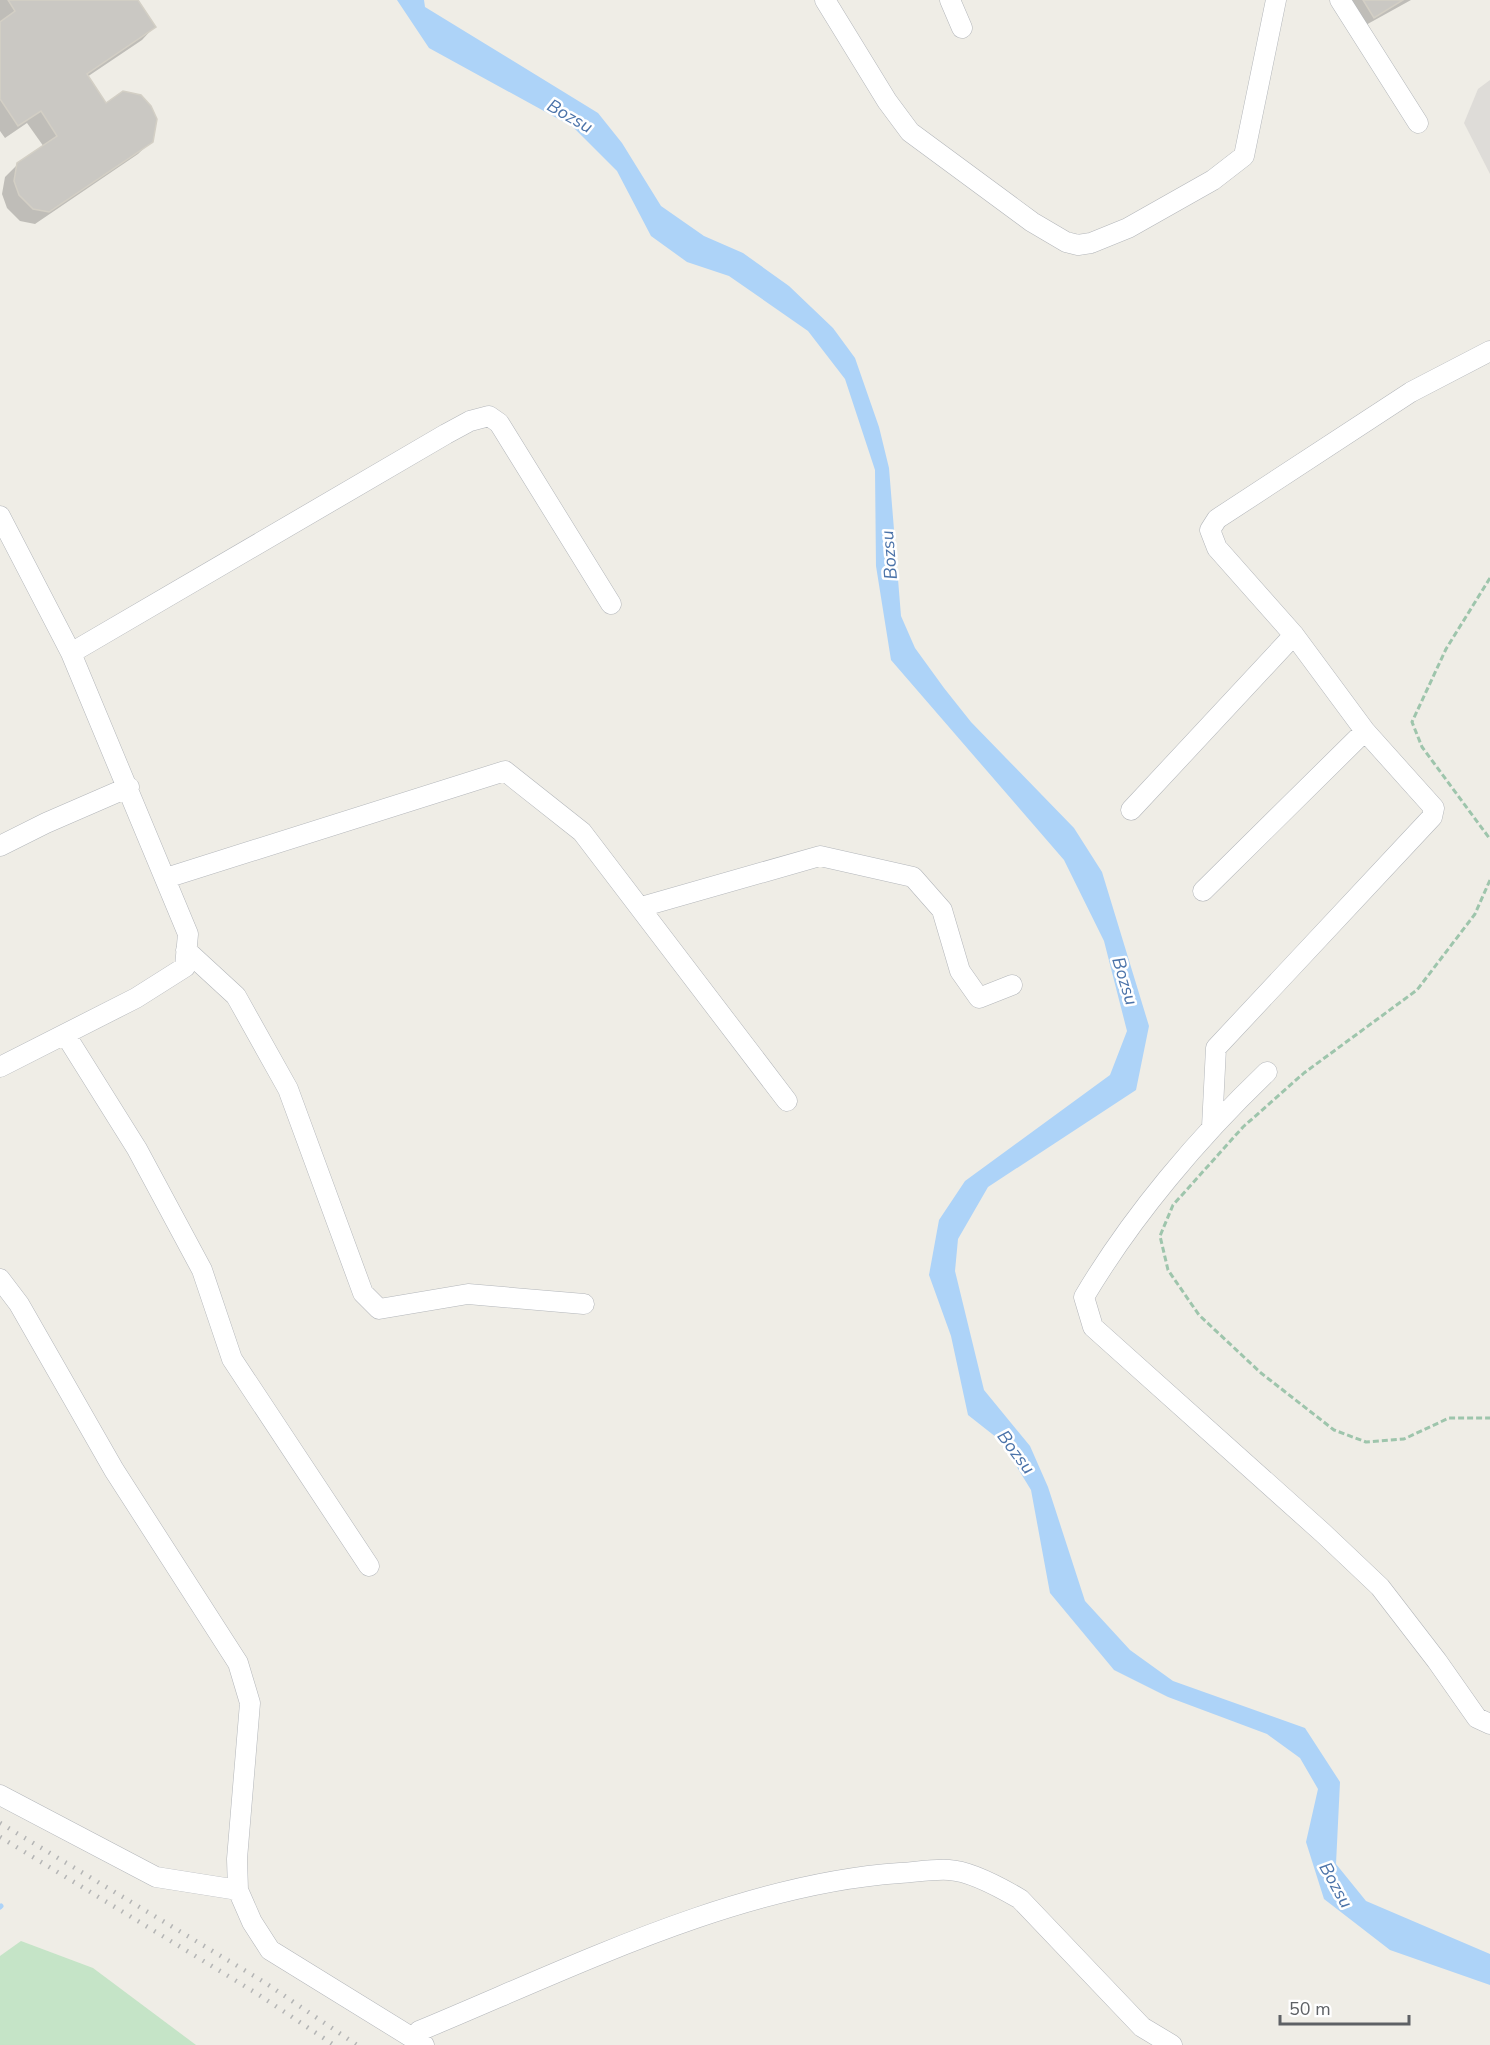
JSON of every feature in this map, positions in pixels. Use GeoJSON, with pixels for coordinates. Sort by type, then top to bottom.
{"type":"FeatureCollection","features":[{"type":"Feature","properties":{"kind":"street"},"geometry":{"type":"LineString","coordinates":[[825,0],[887,101],[910,132],[1032,222],[1066,242],[1078,245],[1091,243],[1128,228],[1213,180],[1244,156],[1276,0]]}},
{"type":"Feature","properties":{"kind":"street"},"geometry":{"type":"LineString","coordinates":[[950,0],[962,28]]}},
{"type":"Feature","properties":{"kind":"street"},"geometry":{"type":"LineString","coordinates":[[1341,0],[1418,123]]}},
{"type":"Feature","properties":{"kind":"street"},"geometry":{"type":"LineString","coordinates":[[1212,1127],[1216,1048],[1432,817],[1434,808],[1365,731],[1294,635],[1217,548],[1210,530],[1217,519],[1411,392],[1490,351]]}},
{"type":"Feature","properties":{"kind":"street"},"geometry":{"type":"LineString","coordinates":[[72,653],[446,434],[470,421],[489,416],[499,423],[611,604]]}},
{"type":"Feature","properties":{"kind":"street"},"geometry":{"type":"LineString","coordinates":[[0,516],[72,653],[188,934],[185,968],[136,998],[0,1067]]}},
{"type":"Feature","properties":{"kind":"street"},"geometry":{"type":"LineString","coordinates":[[1131,810],[1294,635]]}},
{"type":"Feature","properties":{"kind":"street"},"geometry":{"type":"LineString","coordinates":[[1203,891],[1365,731]]}},
{"type":"Feature","properties":{"kind":"street"},"geometry":{"type":"LineString","coordinates":[[166,878],[505,771],[582,832],[787,1101]]}},
{"type":"Feature","properties":{"kind":"street"},"geometry":{"type":"LineString","coordinates":[[0,846],[129,787]]}},
{"type":"Feature","properties":{"kind":"street"},"geometry":{"type":"LineString","coordinates":[[641,908],[820,856],[913,877],[942,910],[960,971],[979,999],[1012,985]]}},
{"type":"Feature","properties":{"kind":"street"},"geometry":{"type":"LineString","coordinates":[[186,950],[236,996],[288,1089],[363,1293],[379,1310],[468,1294],[584,1304]]}},
{"type":"Feature","properties":{"kind":"street"},"geometry":{"type":"LineString","coordinates":[[65,1034],[136,1149],[202,1270],[232,1359],[369,1566]]}},
{"type":"Feature","properties":{"kind":"street"},"geometry":{"type":"LineString","coordinates":[[1267,1072],[1212,1127],[1110,1254],[1084,1297],[1093,1327],[1380,1587],[1477,1718],[1490,1724]]}},
{"type":"Feature","properties":{"kind":"street"},"geometry":{"type":"LineString","coordinates":[[0,1279],[19,1304],[114,1470],[238,1663],[250,1703],[237,1858],[238,1890],[252,1922],[270,1950],[419,2041]]}},
{"type":"Feature","properties":{"kind":"street"},"geometry":{"type":"LineString","coordinates":[[0,1795],[156,1877],[238,1890]]}},
{"type":"Feature","properties":{"kind":"street"},"geometry":{"type":"LineString","coordinates":[[419,2041],[419,2031],[691,1919],[813,1885],[864,1875],[951,1869],[1001,1888],[1020,1899],[1142,2027],[1172,2045]]}},
{"type":"Feature","properties":{"kind":"path"},"geometry":{"type":"LineString","coordinates":[[1490,578],[1446,649],[1412,722],[1422,747],[1490,839]]}},
{"type":"Feature","properties":{"kind":"path"},"geometry":{"type":"LineString","coordinates":[[1490,880],[1475,914],[1417,990],[1304,1073],[1243,1127],[1173,1205],[1160,1236],[1168,1270],[1198,1315],[1261,1373],[1334,1430],[1366,1442],[1404,1439],[1449,1418],[1490,1418]]}},
{"type":"Feature","properties":{"kind":"shaded area"},"geometry":{"type":"Polygon","coordinates":[[[1490,80],[1490,174],[1464,123],[1478,89],[1490,80]]]}},
{"type":"Feature","properties":{"kind":"green space"},"geometry":{"type":"Polygon","coordinates":[[[21,1941],[93,1968],[196,2045],[0,2045],[0,1956],[21,1941]]]}},
{"type":"Feature","properties":{"kind":"water","name":"Bozsu"},"geometry":{"type":"Polygon","coordinates":[[[397,0],[424,0],[425,7],[598,113],[622,143],[661,206],[704,236],[743,253],[789,286],[833,328],[855,358],[879,427],[889,468],[901,616],[915,648],[971,722],[1074,828],[1102,872],[1149,1026],[1136,1090],[988,1187],[958,1239],[955,1271],[984,1390],[1030,1446],[1048,1487],[1085,1601],[1130,1650],[1173,1681],[1305,1728],[1340,1782],[1336,1864],[1366,1901],[1490,1954],[1490,1985],[1390,1950],[1324,1899],[1306,1842],[1318,1789],[1300,1758],[1267,1734],[1168,1697],[1114,1670],[1050,1593],[1031,1490],[1001,1441],[968,1415],[951,1336],[929,1275],[939,1220],[965,1181],[1110,1075],[1127,1031],[1104,941],[1064,860],[891,660],[876,566],[875,470],[845,379],[808,331],[729,276],[687,262],[651,236],[617,171],[573,127],[429,48],[397,0]]]}},
{"type":"Feature","properties":{"kind":"building"},"geometry":{"type":"Polygon","coordinates":[[[8,0],[138,0],[156,27],[87,74],[106,103],[123,91],[141,95],[151,106],[157,119],[153,142],[49,212],[33,209],[19,195],[14,181],[17,163],[57,136],[41,111],[18,126],[0,99],[0,22],[15,11],[8,0]]]}},
{"type":"Feature","properties":{"kind":"building"},"geometry":{"type":"Polygon","coordinates":[[[1363,0],[1403,0],[1374,18],[1363,0]]]}},
{"type":"Feature","properties":{"kind":"railway"},"geometry":{"type":"LineString","coordinates":[[0,1823],[264,1982],[357,2045]]}},
{"type":"Feature","properties":{"kind":"railway"},"geometry":{"type":"LineString","coordinates":[[0,1837],[256,1993],[334,2045]]}}]}
